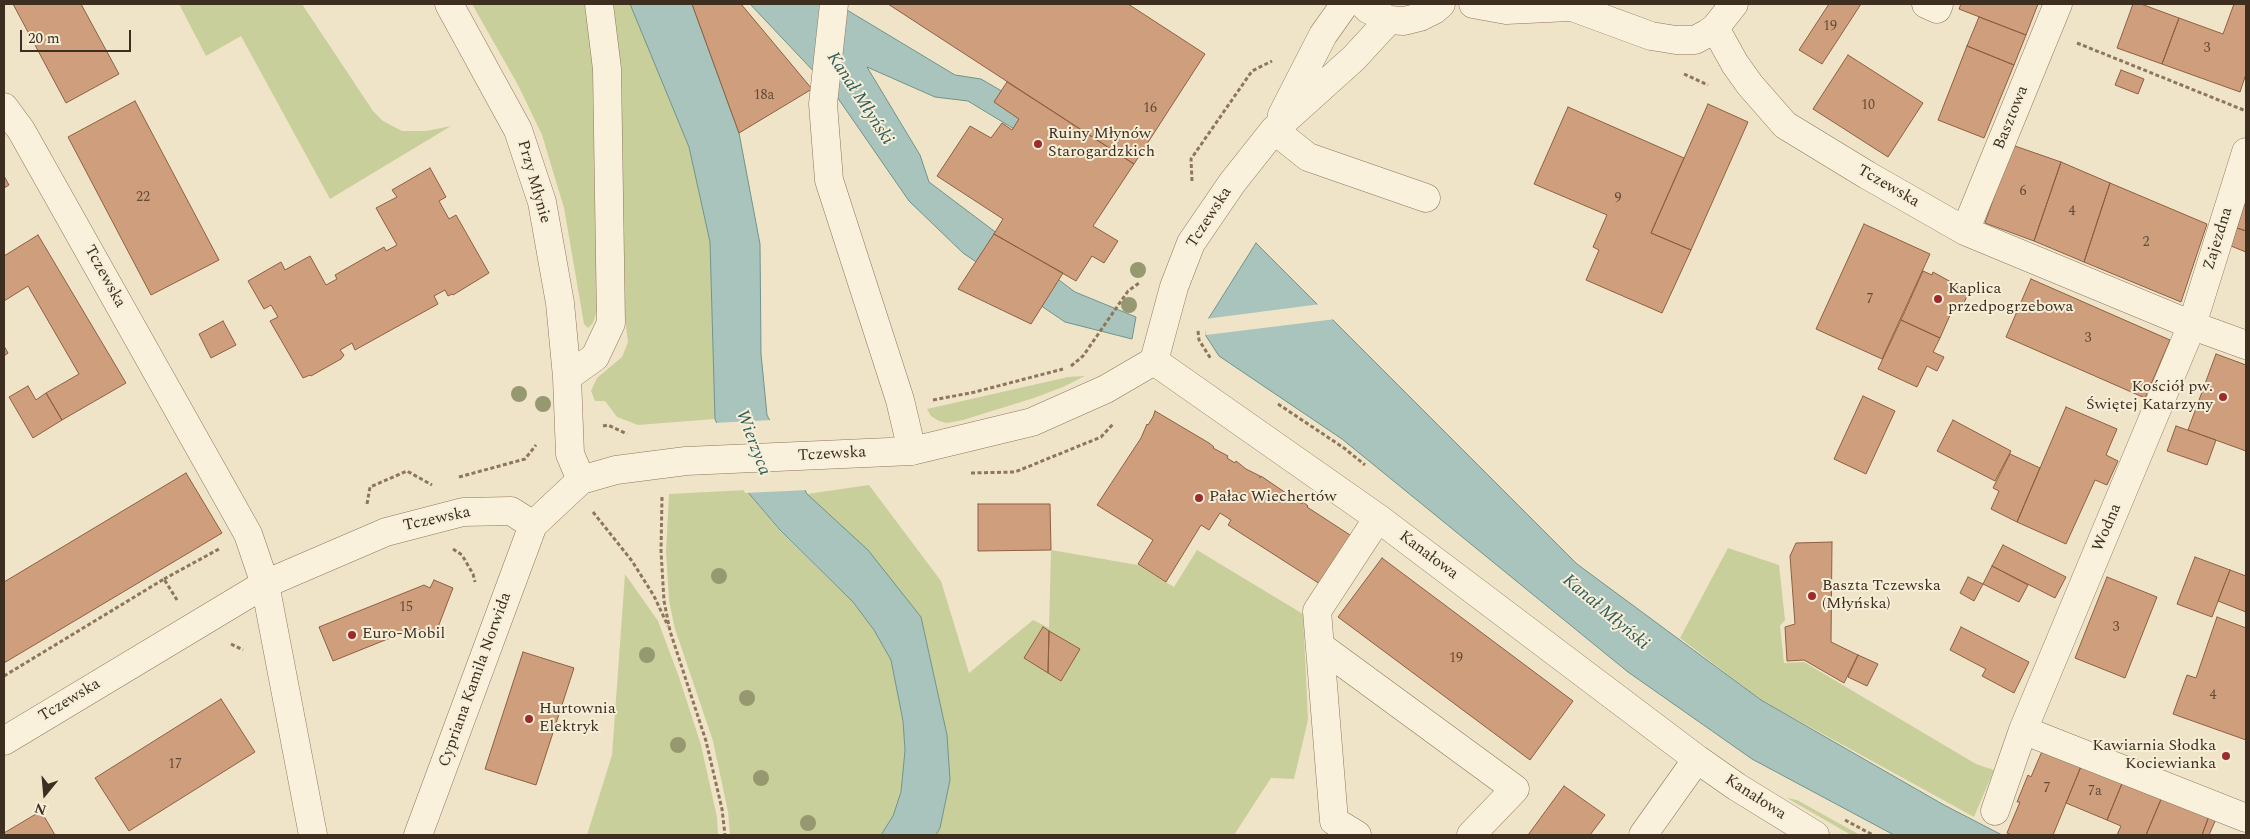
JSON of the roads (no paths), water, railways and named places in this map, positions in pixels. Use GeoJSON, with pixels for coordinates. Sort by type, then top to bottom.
{"type":"FeatureCollection","features":[{"type":"Feature","properties":{"kind":"street","name":"Przy Młynie"},"geometry":{"type":"LineString","coordinates":[[449,4],[518,130],[542,202],[560,303],[570,454],[581,480]]}},
{"type":"Feature","properties":{"kind":"street"},"geometry":{"type":"LineString","coordinates":[[566,377],[595,357],[611,323],[607,69],[599,4]]}},
{"type":"Feature","properties":{"kind":"street"},"geometry":{"type":"LineString","coordinates":[[834,4],[823,104],[829,180],[902,405],[912,451]]}},
{"type":"Feature","properties":{"kind":"street","name":"Tczewska"},"geometry":{"type":"LineString","coordinates":[[1274,130],[1323,35],[1345,4]]}},
{"type":"Feature","properties":{"kind":"street"},"geometry":{"type":"LineString","coordinates":[[1363,4],[1368,9],[1389,20],[1404,21],[1420,18],[1441,4]]}},
{"type":"Feature","properties":{"kind":"street"},"geometry":{"type":"LineString","coordinates":[[1473,4],[1506,10],[1567,6],[1651,36],[1676,40],[1694,40],[1715,28],[1734,4]]}},
{"type":"Feature","properties":{"kind":"street"},"geometry":{"type":"LineString","coordinates":[[1926,4],[1937,9],[1939,4]]}},
{"type":"Feature","properties":{"kind":"street","name":"Basztowa"},"geometry":{"type":"LineString","coordinates":[[1965,231],[2058,4]]}},
{"type":"Feature","properties":{"kind":"street","name":"Tczewska"},"geometry":{"type":"LineString","coordinates":[[4,740],[265,584],[386,532],[463,512],[511,511],[533,525],[581,480],[616,470],[686,461],[912,451],[1032,422],[1106,389],[1154,360],[1174,287],[1191,243],[1232,183],[1274,130],[1354,58],[1389,20]]}},
{"type":"Feature","properties":{"kind":"street","name":"Tczewska"},"geometry":{"type":"LineString","coordinates":[[1715,28],[1745,78],[1785,124],[1867,175],[1965,231],[2192,325],[2246,345]]}},
{"type":"Feature","properties":{"kind":"street","name":"Tczewska"},"geometry":{"type":"LineString","coordinates":[[4,107],[21,130],[248,534],[265,584]]}},
{"type":"Feature","properties":{"kind":"street"},"geometry":{"type":"LineString","coordinates":[[1274,130],[1308,157],[1426,198]]}},
{"type":"Feature","properties":{"kind":"street","name":"Zajezdna"},"geometry":{"type":"LineString","coordinates":[[2192,325],[2246,152]]}},
{"type":"Feature","properties":{"kind":"street","name":"Wodna"},"geometry":{"type":"LineString","coordinates":[[1995,811],[2023,730],[2192,325]]}},
{"type":"Feature","properties":{"kind":"street","name":"Kanałowa"},"geometry":{"type":"LineString","coordinates":[[1154,360],[1378,518],[1697,759],[1737,787],[1815,835]]}},
{"type":"Feature","properties":{"kind":"street"},"geometry":{"type":"LineString","coordinates":[[1357,835],[1334,821],[1317,611],[1378,518]]}},
{"type":"Feature","properties":{"kind":"street","name":"Cypriana Kamila Norwida"},"geometry":{"type":"LineString","coordinates":[[418,835],[533,525]]}},
{"type":"Feature","properties":{"kind":"street"},"geometry":{"type":"LineString","coordinates":[[265,584],[313,835]]}},
{"type":"Feature","properties":{"kind":"street"},"geometry":{"type":"LineString","coordinates":[[1320,646],[1515,789],[1471,835]]}},
{"type":"Feature","properties":{"kind":"street"},"geometry":{"type":"LineString","coordinates":[[2023,730],[2246,818]]}},
{"type":"Feature","properties":{"kind":"street"},"geometry":{"type":"LineString","coordinates":[[1643,835],[1697,759]]}},
{"type":"Feature","properties":{"kind":"water","name":"Wierzyca"},"geometry":{"type":"Polygon","coordinates":[[[630,4],[692,4],[739,133],[760,244],[761,354],[767,415],[807,494],[868,550],[921,617],[947,735],[950,780],[940,828],[936,835],[881,835],[893,816],[901,792],[905,750],[903,721],[891,660],[874,630],[853,602],[780,530],[746,490],[715,419],[710,242],[689,147],[630,4]]]}},
{"type":"Feature","properties":{"kind":"water","name":"Kanał Młyński"},"geometry":{"type":"Polygon","coordinates":[[[750,4],[837,4],[955,75],[981,79],[1127,164],[1113,189],[968,101],[935,97],[867,67],[920,155],[929,182],[1075,292],[1136,317],[1132,339],[1065,322],[963,253],[909,201],[835,94],[750,4]]]}},
{"type":"Feature","properties":{"kind":"water","name":"Kanał Młyński"},"geometry":{"type":"Polygon","coordinates":[[[1256,243],[1577,564],[1761,700],[1944,805],[2002,835],[1894,835],[1752,759],[1628,672],[1342,439],[1219,356],[1206,336],[1207,321],[1256,243]]]}},
{"type":"Feature","properties":{"kind":"place","name":"Ruiny Młynów Starogardzkich"},"geometry":{"type":"Point","coordinates":[1038,144]}},
{"type":"Feature","properties":{"kind":"place","name":"Kaplica przedpogrzebowa"},"geometry":{"type":"Point","coordinates":[1938,299]}},
{"type":"Feature","properties":{"kind":"place","name":"Kościół pw. Świętej Katarzyny"},"geometry":{"type":"Point","coordinates":[2223,397]}},
{"type":"Feature","properties":{"kind":"place","name":"Pałac Wiechertów"},"geometry":{"type":"Point","coordinates":[1199,498]}},
{"type":"Feature","properties":{"kind":"place","name":"Baszta Tczewska (Młyńska)"},"geometry":{"type":"Point","coordinates":[1812,596]}},
{"type":"Feature","properties":{"kind":"place","name":"Euro-Mobil"},"geometry":{"type":"Point","coordinates":[352,635]}},
{"type":"Feature","properties":{"kind":"place","name":"Hurtownia Elektryk"},"geometry":{"type":"Point","coordinates":[529,719]}},
{"type":"Feature","properties":{"kind":"place","name":"Kawiarnia Słodka Kociewianka"},"geometry":{"type":"Point","coordinates":[2226,756]}}]}
